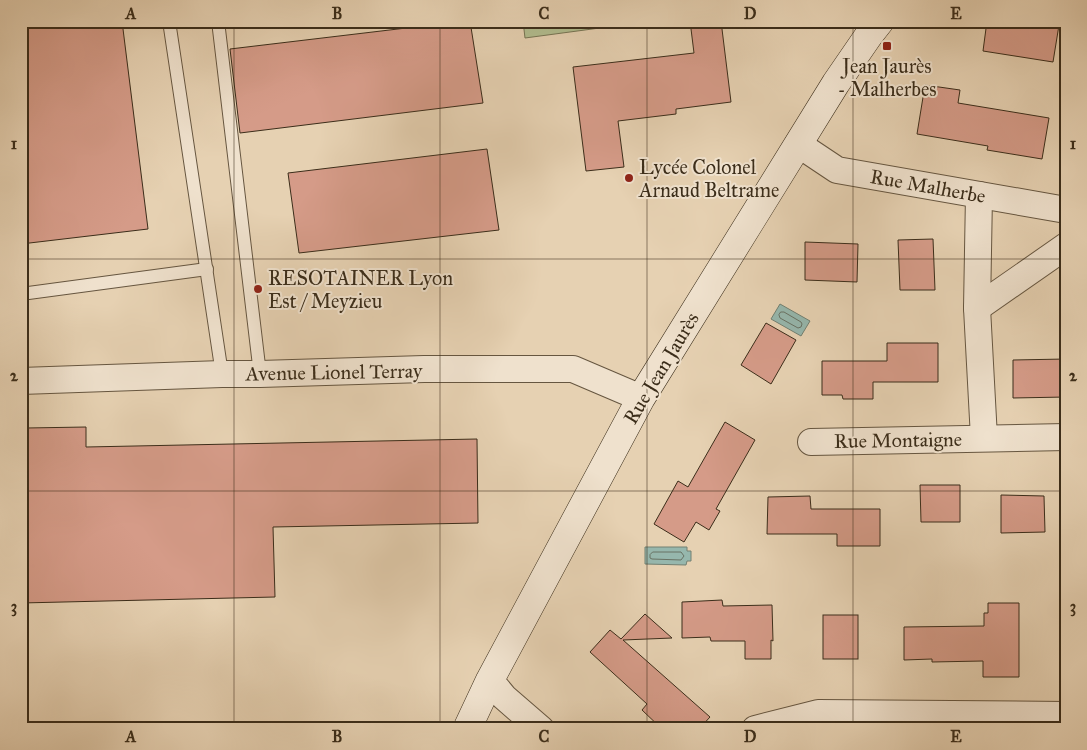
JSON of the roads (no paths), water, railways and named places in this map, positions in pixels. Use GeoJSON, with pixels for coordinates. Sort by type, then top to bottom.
{"type":"FeatureCollection","features":[{"type":"Feature","properties":{"kind":"main road","name":"Rue Jean Jaurès"},"geometry":{"type":"LineString","coordinates":[[467,729],[490,680],[641,398],[836,83],[880,21]]}},
{"type":"Feature","properties":{"kind":"street","name":"Rue Malherbe"},"geometry":{"type":"LineString","coordinates":[[798,144],[837,170],[1066,210]]}},
{"type":"Feature","properties":{"kind":"street","name":"Rue Montaigne"},"geometry":{"type":"LineString","coordinates":[[979,195],[977,308],[984,438]]}},
{"type":"Feature","properties":{"kind":"street"},"geometry":{"type":"LineString","coordinates":[[977,308],[1066,246]]}},
{"type":"Feature","properties":{"kind":"street","name":"Avenue Lionel Terray"},"geometry":{"type":"LineString","coordinates":[[21,381],[222,374],[573,369],[641,398]]}},
{"type":"Feature","properties":{"kind":"street","name":"Rue Montaigne"},"geometry":{"type":"LineString","coordinates":[[811,442],[1066,437]]}},
{"type":"Feature","properties":{"kind":"street"},"geometry":{"type":"LineString","coordinates":[[490,680],[504,698],[541,729]]}},
{"type":"Feature","properties":{"kind":"street"},"geometry":{"type":"LineString","coordinates":[[755,729],[818,713],[1066,715]]}},
{"type":"Feature","properties":{"kind":"lane"},"geometry":{"type":"LineString","coordinates":[[170,21],[222,374]]}},
{"type":"Feature","properties":{"kind":"lane"},"geometry":{"type":"LineString","coordinates":[[218,21],[260,374]]}},
{"type":"Feature","properties":{"kind":"lane"},"geometry":{"type":"LineString","coordinates":[[21,294],[206,269]]}},
{"type":"Feature","properties":{"kind":"water"},"geometry":{"type":"Polygon","coordinates":[[[780,304],[810,321],[801,336],[771,319],[780,304]]]}},
{"type":"Feature","properties":{"kind":"water"},"geometry":{"type":"Polygon","coordinates":[[[645,547],[687,547],[687,551],[691,551],[691,561],[687,561],[686,565],[645,564],[645,547]]]}},
{"type":"Feature","properties":{"kind":"place","name":"Jean Jaurès - Malherbes"},"geometry":{"type":"Point","coordinates":[887,46]}},
{"type":"Feature","properties":{"kind":"place","name":"Lycée Colonel Arnaud Beltrame"},"geometry":{"type":"Point","coordinates":[629,178]}},
{"type":"Feature","properties":{"kind":"place","name":"RESOTAINER Lyon Est / Meyzieu"},"geometry":{"type":"Point","coordinates":[258,289]}}]}
